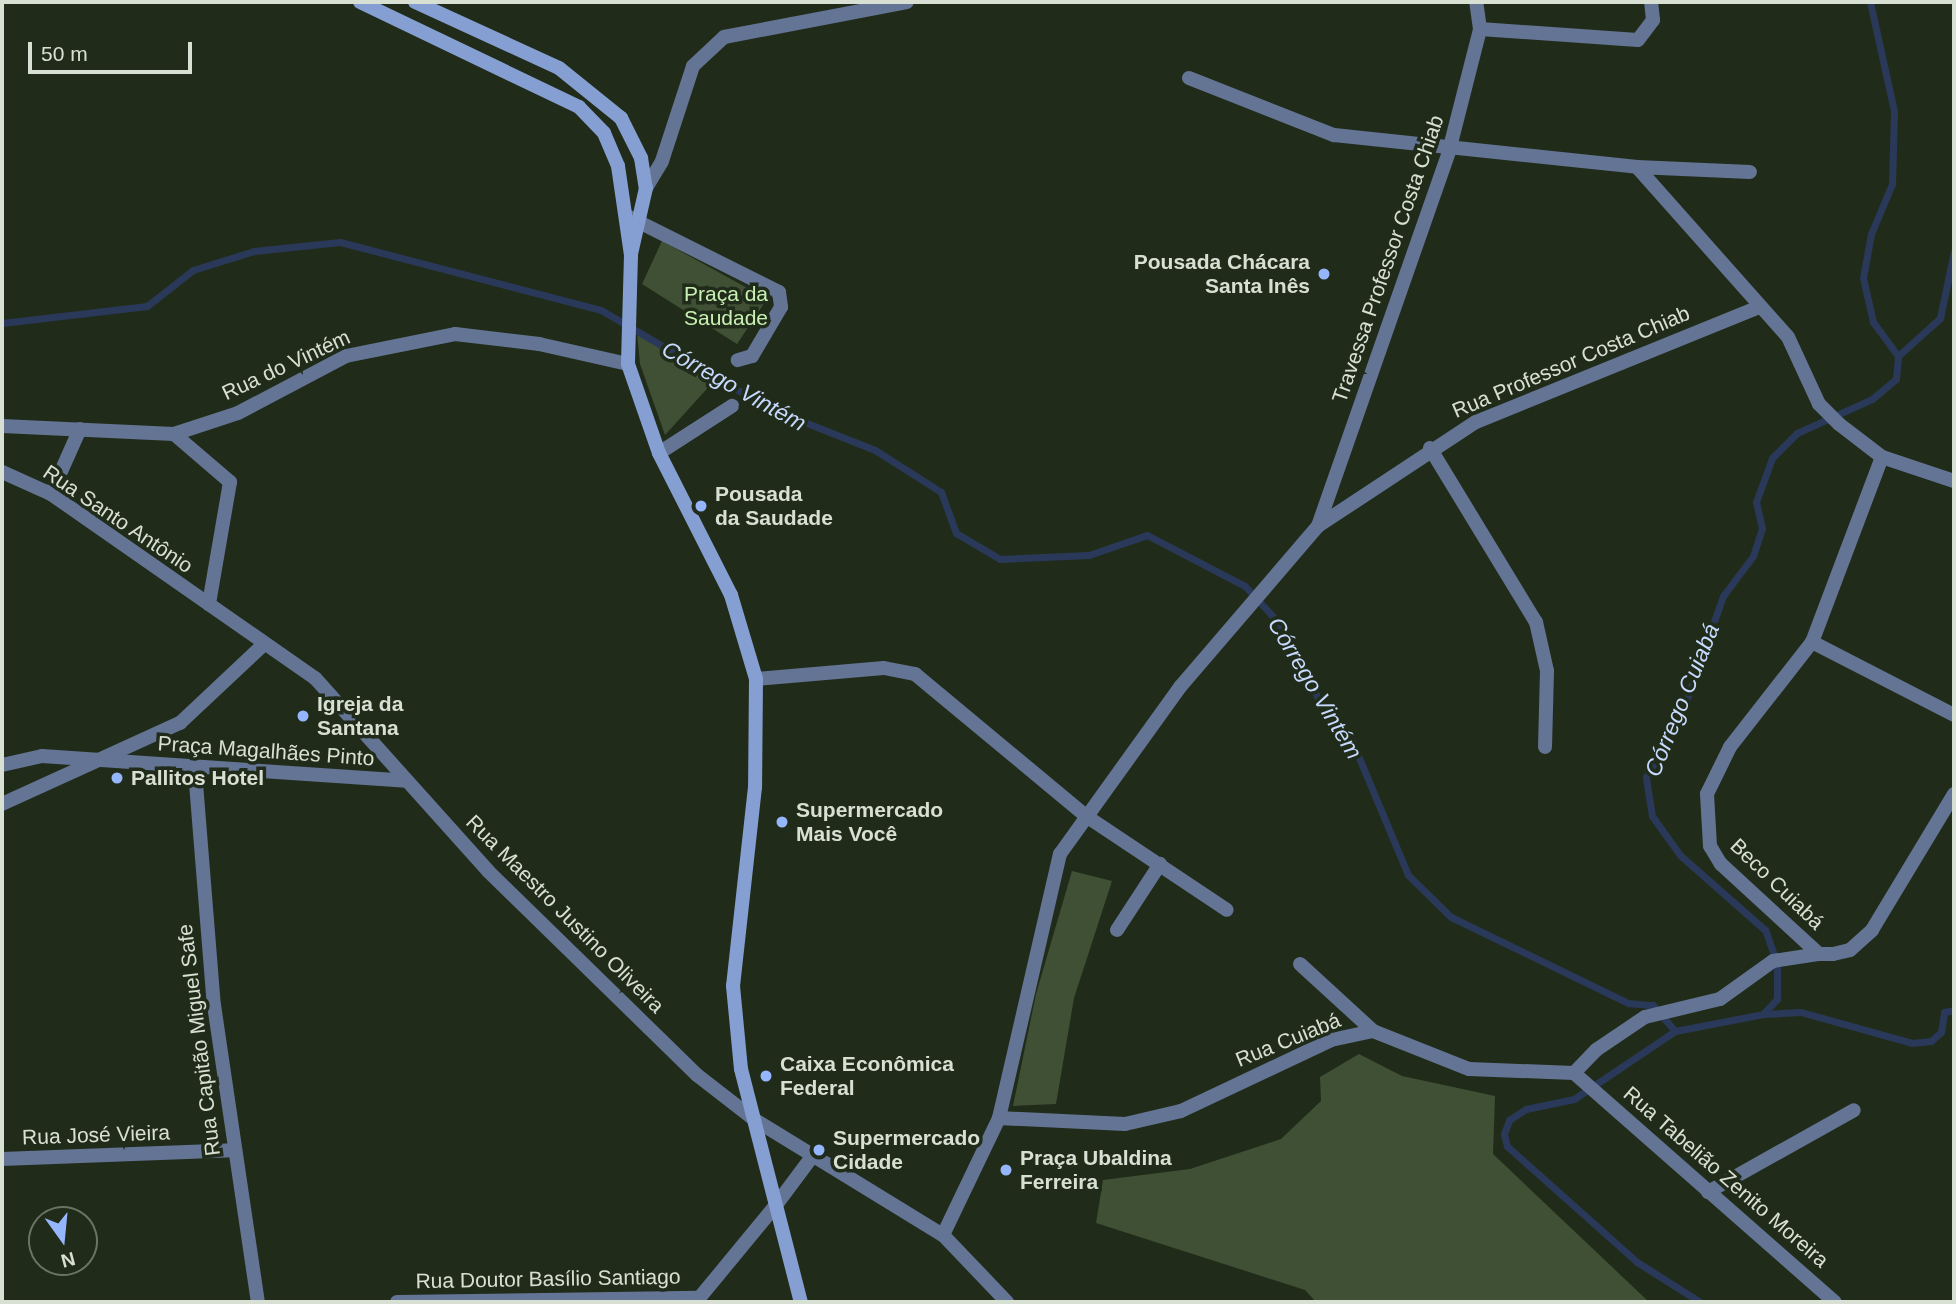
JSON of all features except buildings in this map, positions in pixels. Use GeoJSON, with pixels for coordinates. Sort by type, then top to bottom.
{"type":"FeatureCollection","features":[{"type":"Feature","properties":{"kind":"main road"},"geometry":{"type":"LineString","coordinates":[[360,2],[579,107],[604,133],[613,155],[631,255]]}},
{"type":"Feature","properties":{"kind":"main road"},"geometry":{"type":"LineString","coordinates":[[415,2],[591,89],[621,118],[641,158],[646,188],[642,221],[631,255],[625,332],[628,364],[659,453],[731,595],[756,679],[755,787],[733,986],[741,1069],[801,1302]]}},
{"type":"Feature","properties":{"kind":"street"},"geometry":{"type":"LineString","coordinates":[[646,188],[662,161],[693,66],[724,37],[906,2]]}},
{"type":"Feature","properties":{"kind":"street","name":"Travessa Professor Costa Chiab"},"geometry":{"type":"LineString","coordinates":[[1318,526],[1449,151],[1480,29],[1476,2]]}},
{"type":"Feature","properties":{"kind":"street"},"geometry":{"type":"LineString","coordinates":[[1480,29],[1638,40],[1653,20],[1651,2]]}},
{"type":"Feature","properties":{"kind":"street"},"geometry":{"type":"LineString","coordinates":[[1188,78],[1294,124],[1449,151],[1637,167],[1750,172]]}},
{"type":"Feature","properties":{"kind":"street"},"geometry":{"type":"LineString","coordinates":[[1637,167],[1788,337],[1819,404],[1839,424],[1882,457],[1954,481]]}},
{"type":"Feature","properties":{"kind":"street"},"geometry":{"type":"LineString","coordinates":[[623,214],[642,221],[779,292],[781,307],[752,356],[738,360]]}},
{"type":"Feature","properties":{"kind":"street","name":"Rua Professor Costa Chiab"},"geometry":{"type":"LineString","coordinates":[[999,1118],[1041,914],[1060,854],[1086,816],[1244,611],[1318,526],[1430,448],[1476,422],[1759,307]]}},
{"type":"Feature","properties":{"kind":"street","name":"Rua do Vintém"},"geometry":{"type":"LineString","coordinates":[[2,426],[174,434],[238,413],[346,356],[397,341],[455,334],[539,344],[628,364]]}},
{"type":"Feature","properties":{"kind":"street"},"geometry":{"type":"LineString","coordinates":[[659,453],[732,406]]}},
{"type":"Feature","properties":{"kind":"street"},"geometry":{"type":"LineString","coordinates":[[51,494],[80,429]]}},
{"type":"Feature","properties":{"kind":"street","name":"Rua Santo Antônio"},"geometry":{"type":"LineString","coordinates":[[174,434],[230,482],[209,604]]}},
{"type":"Feature","properties":{"kind":"street"},"geometry":{"type":"LineString","coordinates":[[1430,448],[1536,622],[1547,671],[1545,747]]}},
{"type":"Feature","properties":{"kind":"street"},"geometry":{"type":"LineString","coordinates":[[1882,457],[1812,642],[1954,715]]}},
{"type":"Feature","properties":{"kind":"street","name":"Rua Santo Antônio"},"geometry":{"type":"LineString","coordinates":[[2,472],[51,494],[264,644]]}},
{"type":"Feature","properties":{"kind":"street","name":"Beco Cuiabá"},"geometry":{"type":"LineString","coordinates":[[1812,642],[1730,747],[1707,794],[1710,846],[1721,864],[1822,954]]}},
{"type":"Feature","properties":{"kind":"street","name":"Praça Magalhães Pinto"},"geometry":{"type":"LineString","coordinates":[[97,759],[180,723],[264,644],[315,678],[406,781]]}},
{"type":"Feature","properties":{"kind":"street"},"geometry":{"type":"LineString","coordinates":[[756,679],[884,668],[915,674],[1086,816],[1227,910]]}},
{"type":"Feature","properties":{"kind":"street"},"geometry":{"type":"LineString","coordinates":[[2,765],[43,756],[97,759]]}},
{"type":"Feature","properties":{"kind":"street"},"geometry":{"type":"LineString","coordinates":[[2,804],[97,759]]}},
{"type":"Feature","properties":{"kind":"street","name":"Praça Magalhães Pinto"},"geometry":{"type":"LineString","coordinates":[[97,759],[195,771],[406,781]]}},
{"type":"Feature","properties":{"kind":"street","name":"Rua Capitão Miguel Safe"},"geometry":{"type":"LineString","coordinates":[[195,771],[233,1150],[258,1302]]}},
{"type":"Feature","properties":{"kind":"street","name":"Rua Maestro Justino Oliveira"},"geometry":{"type":"LineString","coordinates":[[406,781],[488,871],[697,1075],[755,1120],[811,1158],[868,1185],[943,1236],[1007,1302]]}},
{"type":"Feature","properties":{"kind":"street"},"geometry":{"type":"LineString","coordinates":[[1574,1073],[1596,1049],[1645,1017],[1720,999],[1778,959],[1850,950],[1872,930],[1954,794]]}},
{"type":"Feature","properties":{"kind":"street"},"geometry":{"type":"LineString","coordinates":[[1117,930],[1160,864]]}},
{"type":"Feature","properties":{"kind":"street"},"geometry":{"type":"LineString","coordinates":[[1300,964],[1373,1031]]}},
{"type":"Feature","properties":{"kind":"street","name":"Rua Cuiabá"},"geometry":{"type":"LineString","coordinates":[[999,1118],[1125,1124],[1181,1111],[1320,1045],[1373,1031],[1469,1069],[1574,1073]]}},
{"type":"Feature","properties":{"kind":"street","name":"Rua Tabelião Zenito Moreira"},"geometry":{"type":"LineString","coordinates":[[1574,1073],[1835,1302]]}},
{"type":"Feature","properties":{"kind":"street"},"geometry":{"type":"LineString","coordinates":[[1708,1192],[1854,1110]]}},
{"type":"Feature","properties":{"kind":"street"},"geometry":{"type":"LineString","coordinates":[[943,1236],[999,1118]]}},
{"type":"Feature","properties":{"kind":"street","name":"Rua José Vieira"},"geometry":{"type":"LineString","coordinates":[[2,1159],[233,1150]]}},
{"type":"Feature","properties":{"kind":"street"},"geometry":{"type":"LineString","coordinates":[[698,1300],[811,1158]]}},
{"type":"Feature","properties":{"kind":"street","name":"Rua Doutor Basílio Santiago"},"geometry":{"type":"LineString","coordinates":[[397,1302],[698,1300]]}},
{"type":"Feature","properties":{"kind":"green space","name":"Praça da Saudade"},"geometry":{"type":"Polygon","coordinates":[[[662,241],[767,299],[737,344],[642,284],[662,241]]]}},
{"type":"Feature","properties":{"kind":"green space","name":"Praça da Saudade"},"geometry":{"type":"Polygon","coordinates":[[[637,333],[714,381],[665,435],[640,364],[637,333]]]}},
{"type":"Feature","properties":{"kind":"green space"},"geometry":{"type":"Polygon","coordinates":[[[1072,871],[1112,881],[1074,998],[1056,1104],[1013,1106],[1036,994],[1072,871]]]}},
{"type":"Feature","properties":{"kind":"green space"},"geometry":{"type":"Polygon","coordinates":[[[1359,1054],[1402,1076],[1495,1096],[1493,1154],[1649,1302],[1316,1302],[1305,1290],[1096,1223],[1103,1180],[1190,1169],[1281,1139],[1321,1101],[1320,1077],[1359,1054]]]}},
{"type":"Feature","properties":{"kind":"waterway","name":"Córrego Cuiabá"},"geometry":{"type":"LineString","coordinates":[[1700,1302],[1637,1262],[1507,1146],[1504,1134],[1509,1120],[1526,1109],[1574,1099],[1675,1031],[1763,1014],[1777,999],[1777,964],[1765,930],[1680,855],[1652,816],[1646,777],[1680,718],[1723,596],[1753,556],[1762,528],[1756,502],[1772,458],[1797,433],[1872,399],[1896,379],[1898,356],[1873,322],[1863,278],[1871,234],[1892,184],[1894,111],[1870,2]]}},
{"type":"Feature","properties":{"kind":"waterway","name":"Córrego Vintém"},"geometry":{"type":"LineString","coordinates":[[2,323],[147,306],[193,270],[254,251],[340,242],[601,310],[769,408],[875,450],[941,492],[956,533],[1000,559],[1089,555],[1147,535],[1245,586],[1279,623],[1321,704],[1352,741],[1408,875],[1451,917],[1628,1003],[1653,1005],[1675,1031]]}},
{"type":"Feature","properties":{"kind":"waterway"},"geometry":{"type":"LineString","coordinates":[[1898,356],[1940,318],[1954,251]]}},
{"type":"Feature","properties":{"kind":"waterway"},"geometry":{"type":"LineString","coordinates":[[1763,1014],[1801,1012],[1912,1043],[1931,1041],[1941,1032],[1944,1012],[1954,1010]]}},
{"type":"Feature","properties":{"kind":"place","name":"Pousada Chácara Santa Inês"},"geometry":{"type":"Point","coordinates":[1324,274]}},
{"type":"Feature","properties":{"kind":"place","name":"Pousada da Saudade"},"geometry":{"type":"Point","coordinates":[701,506]}},
{"type":"Feature","properties":{"kind":"place","name":"Igreja da Santana"},"geometry":{"type":"Point","coordinates":[303,716]}},
{"type":"Feature","properties":{"kind":"place","name":"Pallitos Hotel"},"geometry":{"type":"Point","coordinates":[117,778]}},
{"type":"Feature","properties":{"kind":"place","name":"Supermercado Mais Você"},"geometry":{"type":"Point","coordinates":[782,822]}},
{"type":"Feature","properties":{"kind":"place","name":"Caixa Econômica Federal"},"geometry":{"type":"Point","coordinates":[766,1076]}},
{"type":"Feature","properties":{"kind":"place","name":"Supermercado Cidade"},"geometry":{"type":"Point","coordinates":[819,1150]}},
{"type":"Feature","properties":{"kind":"place","name":"Praça Ubaldina Ferreira"},"geometry":{"type":"Point","coordinates":[1006,1170]}}]}
